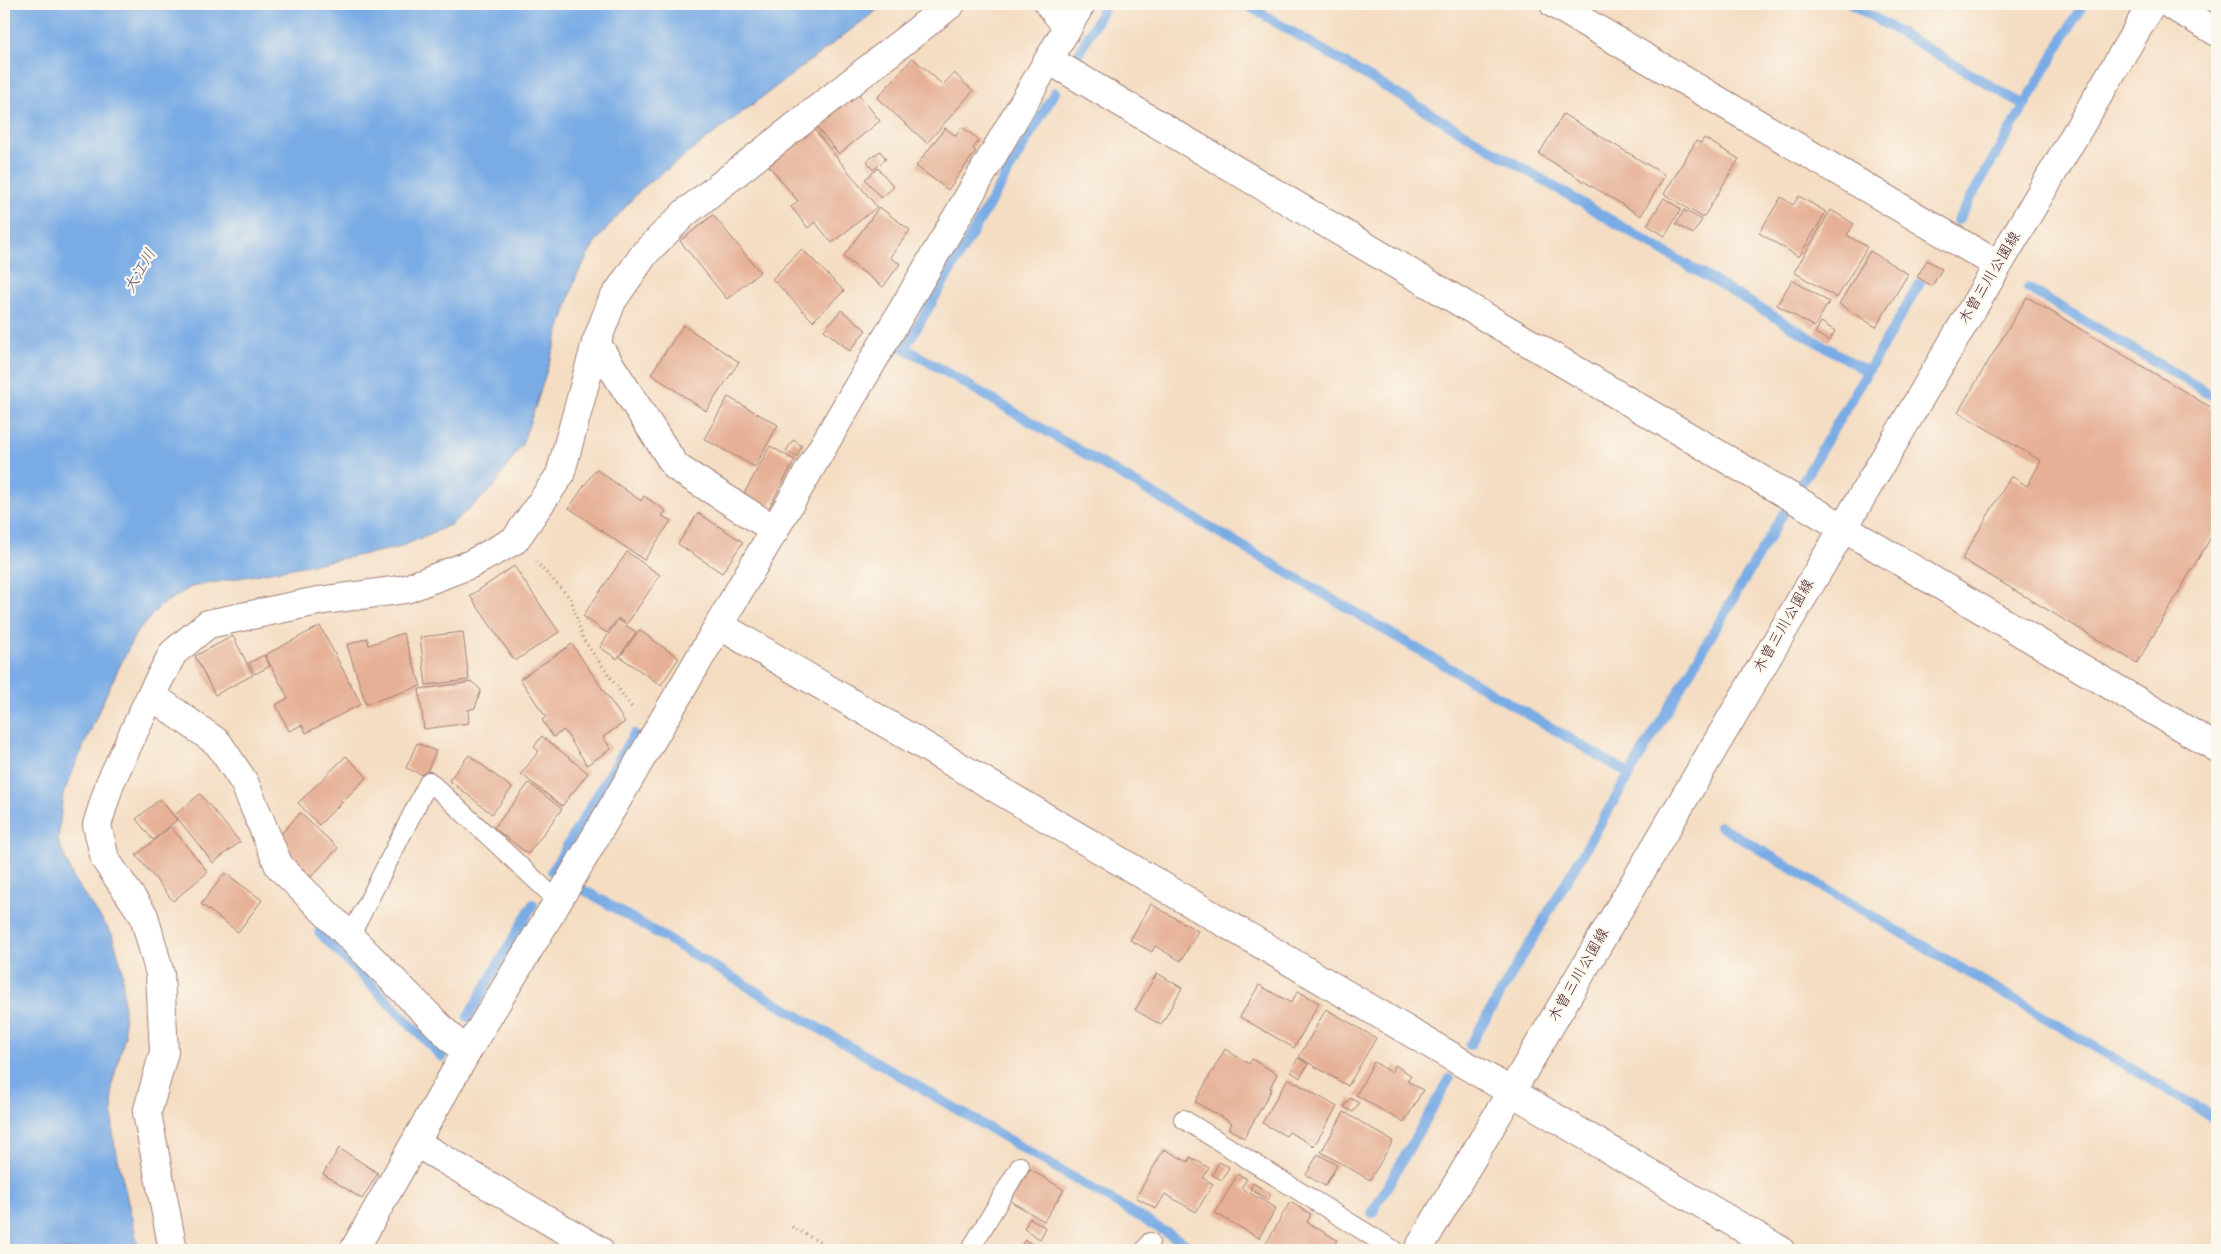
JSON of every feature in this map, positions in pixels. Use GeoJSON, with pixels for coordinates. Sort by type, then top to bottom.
{"type":"FeatureCollection","features":[{"type":"Feature","properties":{"kind":"street"},"geometry":{"type":"LineString","coordinates":[[173,1250],[147,1113],[164,1052],[160,974],[144,916],[105,859],[97,825],[110,783],[173,653],[208,624],[318,601],[406,589],[471,564],[515,540],[560,474],[596,343],[612,301],[645,253],[685,213],[951,4]]}},
{"type":"Feature","properties":{"kind":"street"},"geometry":{"type":"LineString","coordinates":[[1049,4],[1068,28]]}},
{"type":"Feature","properties":{"kind":"street"},"geometry":{"type":"LineString","coordinates":[[354,1250],[466,1053],[558,901],[1081,4]]}},
{"type":"Feature","properties":{"kind":"street"},"geometry":{"type":"LineString","coordinates":[[1554,4],[1998,265]]}},
{"type":"Feature","properties":{"kind":"street","name":"木曽三川公園線"},"geometry":{"type":"LineString","coordinates":[[1418,1250],[2152,4]]}},
{"type":"Feature","properties":{"kind":"street"},"geometry":{"type":"LineString","coordinates":[[2169,4],[2217,32]]}},
{"type":"Feature","properties":{"kind":"street"},"geometry":{"type":"LineString","coordinates":[[1049,60],[2217,748]]}},
{"type":"Feature","properties":{"kind":"street"},"geometry":{"type":"LineString","coordinates":[[596,343],[676,467],[775,530]]}},
{"type":"Feature","properties":{"kind":"street"},"geometry":{"type":"LineString","coordinates":[[719,625],[1780,1250]]}},
{"type":"Feature","properties":{"kind":"street"},"geometry":{"type":"LineString","coordinates":[[152,695],[218,743],[244,782],[279,866],[466,1053]]}},
{"type":"Feature","properties":{"kind":"street"},"geometry":{"type":"LineString","coordinates":[[416,1143],[599,1250]]}},
{"type":"Feature","properties":{"kind":"lane"},"geometry":{"type":"LineString","coordinates":[[350,937],[429,781],[558,901]]}},
{"type":"Feature","properties":{"kind":"lane"},"geometry":{"type":"LineString","coordinates":[[1183,1120],[1394,1250]]}},
{"type":"Feature","properties":{"kind":"lane"},"geometry":{"type":"LineString","coordinates":[[970,1250],[1020,1166]]}},
{"type":"Feature","properties":{"kind":"path"},"geometry":{"type":"LineString","coordinates":[[515,540],[571,599],[583,638],[653,738]]}},
{"type":"Feature","properties":{"kind":"path"},"geometry":{"type":"LineString","coordinates":[[792,1227],[834,1250]]}},
{"type":"Feature","properties":{"kind":"water","name":"大江川"},"geometry":{"type":"Polygon","coordinates":[[[4,4],[885,4],[641,189],[596,241],[576,277],[522,444],[492,489],[450,525],[398,548],[191,587],[160,606],[136,633],[108,690],[63,794],[58,840],[74,880],[112,934],[122,968],[125,1036],[112,1084],[113,1137],[139,1250],[4,1250],[4,4]]]}},
{"type":"Feature","properties":{"kind":"building"},"geometry":{"type":"Polygon","coordinates":[[[913,58],[943,85],[954,73],[973,91],[927,143],[877,98],[913,58]]]}},
{"type":"Feature","properties":{"kind":"building"},"geometry":{"type":"Polygon","coordinates":[[[858,93],[880,121],[839,154],[813,123],[858,93]]]}},
{"type":"Feature","properties":{"kind":"building"},"geometry":{"type":"Polygon","coordinates":[[[1563,114],[1665,175],[1641,216],[1539,154],[1563,114]]]}},
{"type":"Feature","properties":{"kind":"building"},"geometry":{"type":"Polygon","coordinates":[[[962,127],[979,140],[973,149],[976,151],[948,190],[916,166],[945,128],[956,136],[962,127]]]}},
{"type":"Feature","properties":{"kind":"building"},"geometry":{"type":"Polygon","coordinates":[[[814,129],[877,207],[832,243],[815,222],[808,228],[791,207],[798,201],[769,166],[814,129]]]}},
{"type":"Feature","properties":{"kind":"building"},"geometry":{"type":"Polygon","coordinates":[[[1704,138],[1739,159],[1703,218],[1664,194],[1696,141],[1701,143],[1704,138]]]}},
{"type":"Feature","properties":{"kind":"building"},"geometry":{"type":"Polygon","coordinates":[[[880,151],[886,159],[873,170],[867,161],[880,151]]]}},
{"type":"Feature","properties":{"kind":"building"},"geometry":{"type":"Polygon","coordinates":[[[878,168],[894,187],[881,198],[865,179],[878,168]]]}},
{"type":"Feature","properties":{"kind":"building"},"geometry":{"type":"Polygon","coordinates":[[[1799,196],[1826,212],[1799,257],[1759,233],[1781,197],[1793,205],[1799,196]]]}},
{"type":"Feature","properties":{"kind":"building"},"geometry":{"type":"Polygon","coordinates":[[[1664,198],[1681,209],[1665,236],[1647,225],[1664,198]]]}},
{"type":"Feature","properties":{"kind":"building"},"geometry":{"type":"Polygon","coordinates":[[[879,207],[910,230],[890,257],[900,264],[883,287],[843,257],[879,207]]]}},
{"type":"Feature","properties":{"kind":"building"},"geometry":{"type":"Polygon","coordinates":[[[1684,210],[1702,220],[1693,234],[1676,224],[1684,210]]]}},
{"type":"Feature","properties":{"kind":"building"},"geometry":{"type":"Polygon","coordinates":[[[1831,210],[1854,224],[1847,235],[1867,247],[1837,298],[1794,272],[1831,210]]]}},
{"type":"Feature","properties":{"kind":"building"},"geometry":{"type":"Polygon","coordinates":[[[713,215],[760,272],[727,299],[680,241],[713,215]]]}},
{"type":"Feature","properties":{"kind":"building"},"geometry":{"type":"Polygon","coordinates":[[[802,249],[844,291],[813,321],[772,279],[802,249]]]}},
{"type":"Feature","properties":{"kind":"building"},"geometry":{"type":"Polygon","coordinates":[[[1870,251],[1908,274],[1876,327],[1839,304],[1870,251]]]}},
{"type":"Feature","properties":{"kind":"building"},"geometry":{"type":"Polygon","coordinates":[[[1927,260],[1942,269],[1932,286],[1917,277],[1927,260]]]}},
{"type":"Feature","properties":{"kind":"building"},"geometry":{"type":"Polygon","coordinates":[[[1792,280],[1829,302],[1814,327],[1777,305],[1792,280]]]}},
{"type":"Feature","properties":{"kind":"building"},"geometry":{"type":"Polygon","coordinates":[[[2027,297],[2217,411],[2217,527],[2137,663],[1962,559],[2011,476],[2027,486],[2041,461],[1958,412],[2027,297]]]}},
{"type":"Feature","properties":{"kind":"building"},"geometry":{"type":"Polygon","coordinates":[[[841,310],[866,330],[850,351],[824,330],[841,310]]]}},
{"type":"Feature","properties":{"kind":"building"},"geometry":{"type":"Polygon","coordinates":[[[1821,322],[1835,331],[1829,341],[1815,333],[1821,322]]]}},
{"type":"Feature","properties":{"kind":"building"},"geometry":{"type":"Polygon","coordinates":[[[683,325],[739,362],[706,411],[651,374],[683,325]]]}},
{"type":"Feature","properties":{"kind":"building"},"geometry":{"type":"Polygon","coordinates":[[[728,397],[778,425],[755,467],[704,439],[728,397]]]}},
{"type":"Feature","properties":{"kind":"building"},"geometry":{"type":"Polygon","coordinates":[[[793,440],[802,446],[797,457],[786,451],[793,440]]]}},
{"type":"Feature","properties":{"kind":"building"},"geometry":{"type":"Polygon","coordinates":[[[770,446],[795,460],[766,513],[741,499],[770,446]]]}},
{"type":"Feature","properties":{"kind":"building"},"geometry":{"type":"Polygon","coordinates":[[[596,469],[641,501],[644,496],[666,511],[662,516],[671,521],[644,560],[569,508],[596,469]]]}},
{"type":"Feature","properties":{"kind":"building"},"geometry":{"type":"Polygon","coordinates":[[[698,513],[743,542],[722,573],[678,544],[698,513]]]}},
{"type":"Feature","properties":{"kind":"building"},"geometry":{"type":"Polygon","coordinates":[[[627,552],[660,575],[627,624],[618,618],[607,633],[583,616],[627,552]]]}},
{"type":"Feature","properties":{"kind":"building"},"geometry":{"type":"Polygon","coordinates":[[[514,566],[559,632],[515,661],[470,596],[514,566]]]}},
{"type":"Feature","properties":{"kind":"building"},"geometry":{"type":"Polygon","coordinates":[[[618,620],[636,632],[617,659],[600,647],[618,620]]]}},
{"type":"Feature","properties":{"kind":"building"},"geometry":{"type":"Polygon","coordinates":[[[320,626],[361,704],[306,733],[302,725],[289,731],[276,705],[288,698],[265,655],[320,626]]]}},
{"type":"Feature","properties":{"kind":"building"},"geometry":{"type":"Polygon","coordinates":[[[639,630],[679,658],[661,685],[620,657],[639,630]]]}},
{"type":"Feature","properties":{"kind":"building"},"geometry":{"type":"Polygon","coordinates":[[[463,632],[469,680],[426,685],[420,637],[463,632]]]}},
{"type":"Feature","properties":{"kind":"building"},"geometry":{"type":"Polygon","coordinates":[[[403,633],[421,686],[366,704],[347,645],[367,638],[369,645],[403,633]]]}},
{"type":"Feature","properties":{"kind":"building"},"geometry":{"type":"Polygon","coordinates":[[[233,636],[253,675],[215,695],[195,656],[233,636]]]}},
{"type":"Feature","properties":{"kind":"building"},"geometry":{"type":"Polygon","coordinates":[[[572,644],[625,722],[603,737],[611,749],[587,765],[564,730],[553,737],[542,720],[546,717],[520,679],[572,644]]]}},
{"type":"Feature","properties":{"kind":"building"},"geometry":{"type":"Polygon","coordinates":[[[264,655],[270,666],[255,674],[249,663],[264,655]]]}},
{"type":"Feature","properties":{"kind":"building"},"geometry":{"type":"Polygon","coordinates":[[[472,682],[481,690],[475,708],[468,710],[469,723],[424,729],[419,689],[472,682]]]}},
{"type":"Feature","properties":{"kind":"building"},"geometry":{"type":"Polygon","coordinates":[[[542,736],[588,773],[562,806],[521,774],[539,751],[534,747],[542,736]]]}},
{"type":"Feature","properties":{"kind":"building"},"geometry":{"type":"Polygon","coordinates":[[[417,743],[436,751],[425,776],[406,768],[417,743]]]}},
{"type":"Feature","properties":{"kind":"building"},"geometry":{"type":"Polygon","coordinates":[[[469,755],[512,788],[492,814],[449,780],[469,755]]]}},
{"type":"Feature","properties":{"kind":"building"},"geometry":{"type":"Polygon","coordinates":[[[346,756],[367,777],[319,825],[298,803],[346,756]]]}},
{"type":"Feature","properties":{"kind":"building"},"geometry":{"type":"Polygon","coordinates":[[[529,783],[562,809],[528,854],[494,828],[529,783]]]}},
{"type":"Feature","properties":{"kind":"building"},"geometry":{"type":"Polygon","coordinates":[[[200,794],[240,842],[213,863],[175,815],[200,794]]]}},
{"type":"Feature","properties":{"kind":"building"},"geometry":{"type":"Polygon","coordinates":[[[160,799],[177,820],[153,840],[136,819],[160,799]]]}},
{"type":"Feature","properties":{"kind":"building"},"geometry":{"type":"Polygon","coordinates":[[[300,813],[338,848],[311,877],[274,842],[300,813]]]}},
{"type":"Feature","properties":{"kind":"building"},"geometry":{"type":"Polygon","coordinates":[[[171,827],[208,872],[173,901],[136,855],[171,827]]]}},
{"type":"Feature","properties":{"kind":"building"},"geometry":{"type":"Polygon","coordinates":[[[225,873],[262,900],[238,932],[201,904],[225,873]]]}},
{"type":"Feature","properties":{"kind":"building"},"geometry":{"type":"Polygon","coordinates":[[[1151,904],[1198,931],[1181,961],[1155,946],[1152,952],[1130,940],[1151,904]]]}},
{"type":"Feature","properties":{"kind":"building"},"geometry":{"type":"Polygon","coordinates":[[[1157,973],[1182,988],[1161,1025],[1135,1010],[1157,973]]]}},
{"type":"Feature","properties":{"kind":"building"},"geometry":{"type":"Polygon","coordinates":[[[1259,985],[1291,1003],[1298,991],[1319,1003],[1294,1048],[1240,1017],[1259,985]]]}},
{"type":"Feature","properties":{"kind":"building"},"geometry":{"type":"Polygon","coordinates":[[[1326,1009],[1376,1038],[1348,1086],[1299,1057],[1326,1009]]]}},
{"type":"Feature","properties":{"kind":"building"},"geometry":{"type":"Polygon","coordinates":[[[1225,1049],[1249,1064],[1252,1059],[1277,1074],[1270,1088],[1272,1089],[1244,1138],[1229,1129],[1232,1123],[1195,1102],[1225,1049]]]}},
{"type":"Feature","properties":{"kind":"building"},"geometry":{"type":"Polygon","coordinates":[[[1298,1058],[1308,1064],[1300,1078],[1291,1072],[1298,1058]]]}},
{"type":"Feature","properties":{"kind":"building"},"geometry":{"type":"Polygon","coordinates":[[[1374,1062],[1391,1072],[1395,1065],[1411,1075],[1407,1081],[1423,1090],[1404,1123],[1356,1095],[1374,1062]]]}},
{"type":"Feature","properties":{"kind":"building"},"geometry":{"type":"Polygon","coordinates":[[[1288,1078],[1337,1107],[1314,1146],[1289,1132],[1286,1136],[1262,1123],[1288,1078]]]}},
{"type":"Feature","properties":{"kind":"building"},"geometry":{"type":"Polygon","coordinates":[[[1350,1098],[1359,1103],[1353,1112],[1344,1107],[1350,1098]]]}},
{"type":"Feature","properties":{"kind":"building"},"geometry":{"type":"Polygon","coordinates":[[[1344,1112],[1393,1141],[1370,1180],[1321,1152],[1344,1112]]]}},
{"type":"Feature","properties":{"kind":"building"},"geometry":{"type":"Polygon","coordinates":[[[339,1148],[378,1173],[362,1199],[323,1174],[339,1148]]]}},
{"type":"Feature","properties":{"kind":"building"},"geometry":{"type":"Polygon","coordinates":[[[1164,1149],[1188,1162],[1190,1157],[1209,1168],[1203,1178],[1213,1184],[1196,1212],[1165,1194],[1156,1209],[1136,1197],[1164,1149]]]}},
{"type":"Feature","properties":{"kind":"building"},"geometry":{"type":"Polygon","coordinates":[[[1318,1154],[1337,1165],[1325,1186],[1306,1175],[1318,1154]]]}},
{"type":"Feature","properties":{"kind":"building"},"geometry":{"type":"Polygon","coordinates":[[[1219,1162],[1229,1167],[1222,1180],[1212,1175],[1219,1162]]]}},
{"type":"Feature","properties":{"kind":"building"},"geometry":{"type":"Polygon","coordinates":[[[1030,1169],[1064,1190],[1044,1221],[1010,1201],[1030,1169]]]}},
{"type":"Feature","properties":{"kind":"building"},"geometry":{"type":"Polygon","coordinates":[[[1238,1174],[1247,1179],[1241,1188],[1276,1208],[1259,1238],[1215,1213],[1238,1174]]]}},
{"type":"Feature","properties":{"kind":"building"},"geometry":{"type":"Polygon","coordinates":[[[1253,1183],[1271,1194],[1268,1200],[1250,1189],[1253,1183]]]}},
{"type":"Feature","properties":{"kind":"building"},"geometry":{"type":"Polygon","coordinates":[[[1290,1202],[1311,1214],[1307,1222],[1337,1240],[1331,1250],[1263,1249],[1290,1202]]]}},
{"type":"Feature","properties":{"kind":"building"},"geometry":{"type":"Polygon","coordinates":[[[1030,1218],[1046,1228],[1040,1239],[1024,1229],[1030,1218]]]}},
{"type":"Feature","properties":{"kind":"building"},"geometry":{"type":"Polygon","coordinates":[[[1025,1240],[1035,1246],[1033,1250],[1018,1250],[1025,1240]]]}},
{"type":"Feature","properties":{"kind":"waterway"},"geometry":{"type":"LineString","coordinates":[[1075,60],[1106,4]]}},
{"type":"Feature","properties":{"kind":"waterway"},"geometry":{"type":"LineString","coordinates":[[1245,4],[1868,372]]}},
{"type":"Feature","properties":{"kind":"waterway"},"geometry":{"type":"LineString","coordinates":[[1851,4],[2024,105]]}},
{"type":"Feature","properties":{"kind":"waterway"},"geometry":{"type":"LineString","coordinates":[[1958,220],[2083,4]]}},
{"type":"Feature","properties":{"kind":"waterway"},"geometry":{"type":"LineString","coordinates":[[1055,92],[905,348],[1630,774]]}},
{"type":"Feature","properties":{"kind":"waterway"},"geometry":{"type":"LineString","coordinates":[[1801,484],[1920,283]]}},
{"type":"Feature","properties":{"kind":"waterway"},"geometry":{"type":"LineString","coordinates":[[2028,288],[2217,398]]}},
{"type":"Feature","properties":{"kind":"waterway"},"geometry":{"type":"LineString","coordinates":[[1470,1045],[1783,514]]}},
{"type":"Feature","properties":{"kind":"waterway"},"geometry":{"type":"LineString","coordinates":[[552,871],[634,734]]}},
{"type":"Feature","properties":{"kind":"waterway"},"geometry":{"type":"LineString","coordinates":[[1720,826],[2217,1119]]}},
{"type":"Feature","properties":{"kind":"waterway"},"geometry":{"type":"LineString","coordinates":[[584,890],[1196,1250]]}},
{"type":"Feature","properties":{"kind":"waterway"},"geometry":{"type":"LineString","coordinates":[[468,1017],[533,904]]}},
{"type":"Feature","properties":{"kind":"waterway"},"geometry":{"type":"LineString","coordinates":[[319,932],[442,1057]]}},
{"type":"Feature","properties":{"kind":"waterway"},"geometry":{"type":"LineString","coordinates":[[1372,1213],[1449,1079]]}}]}
